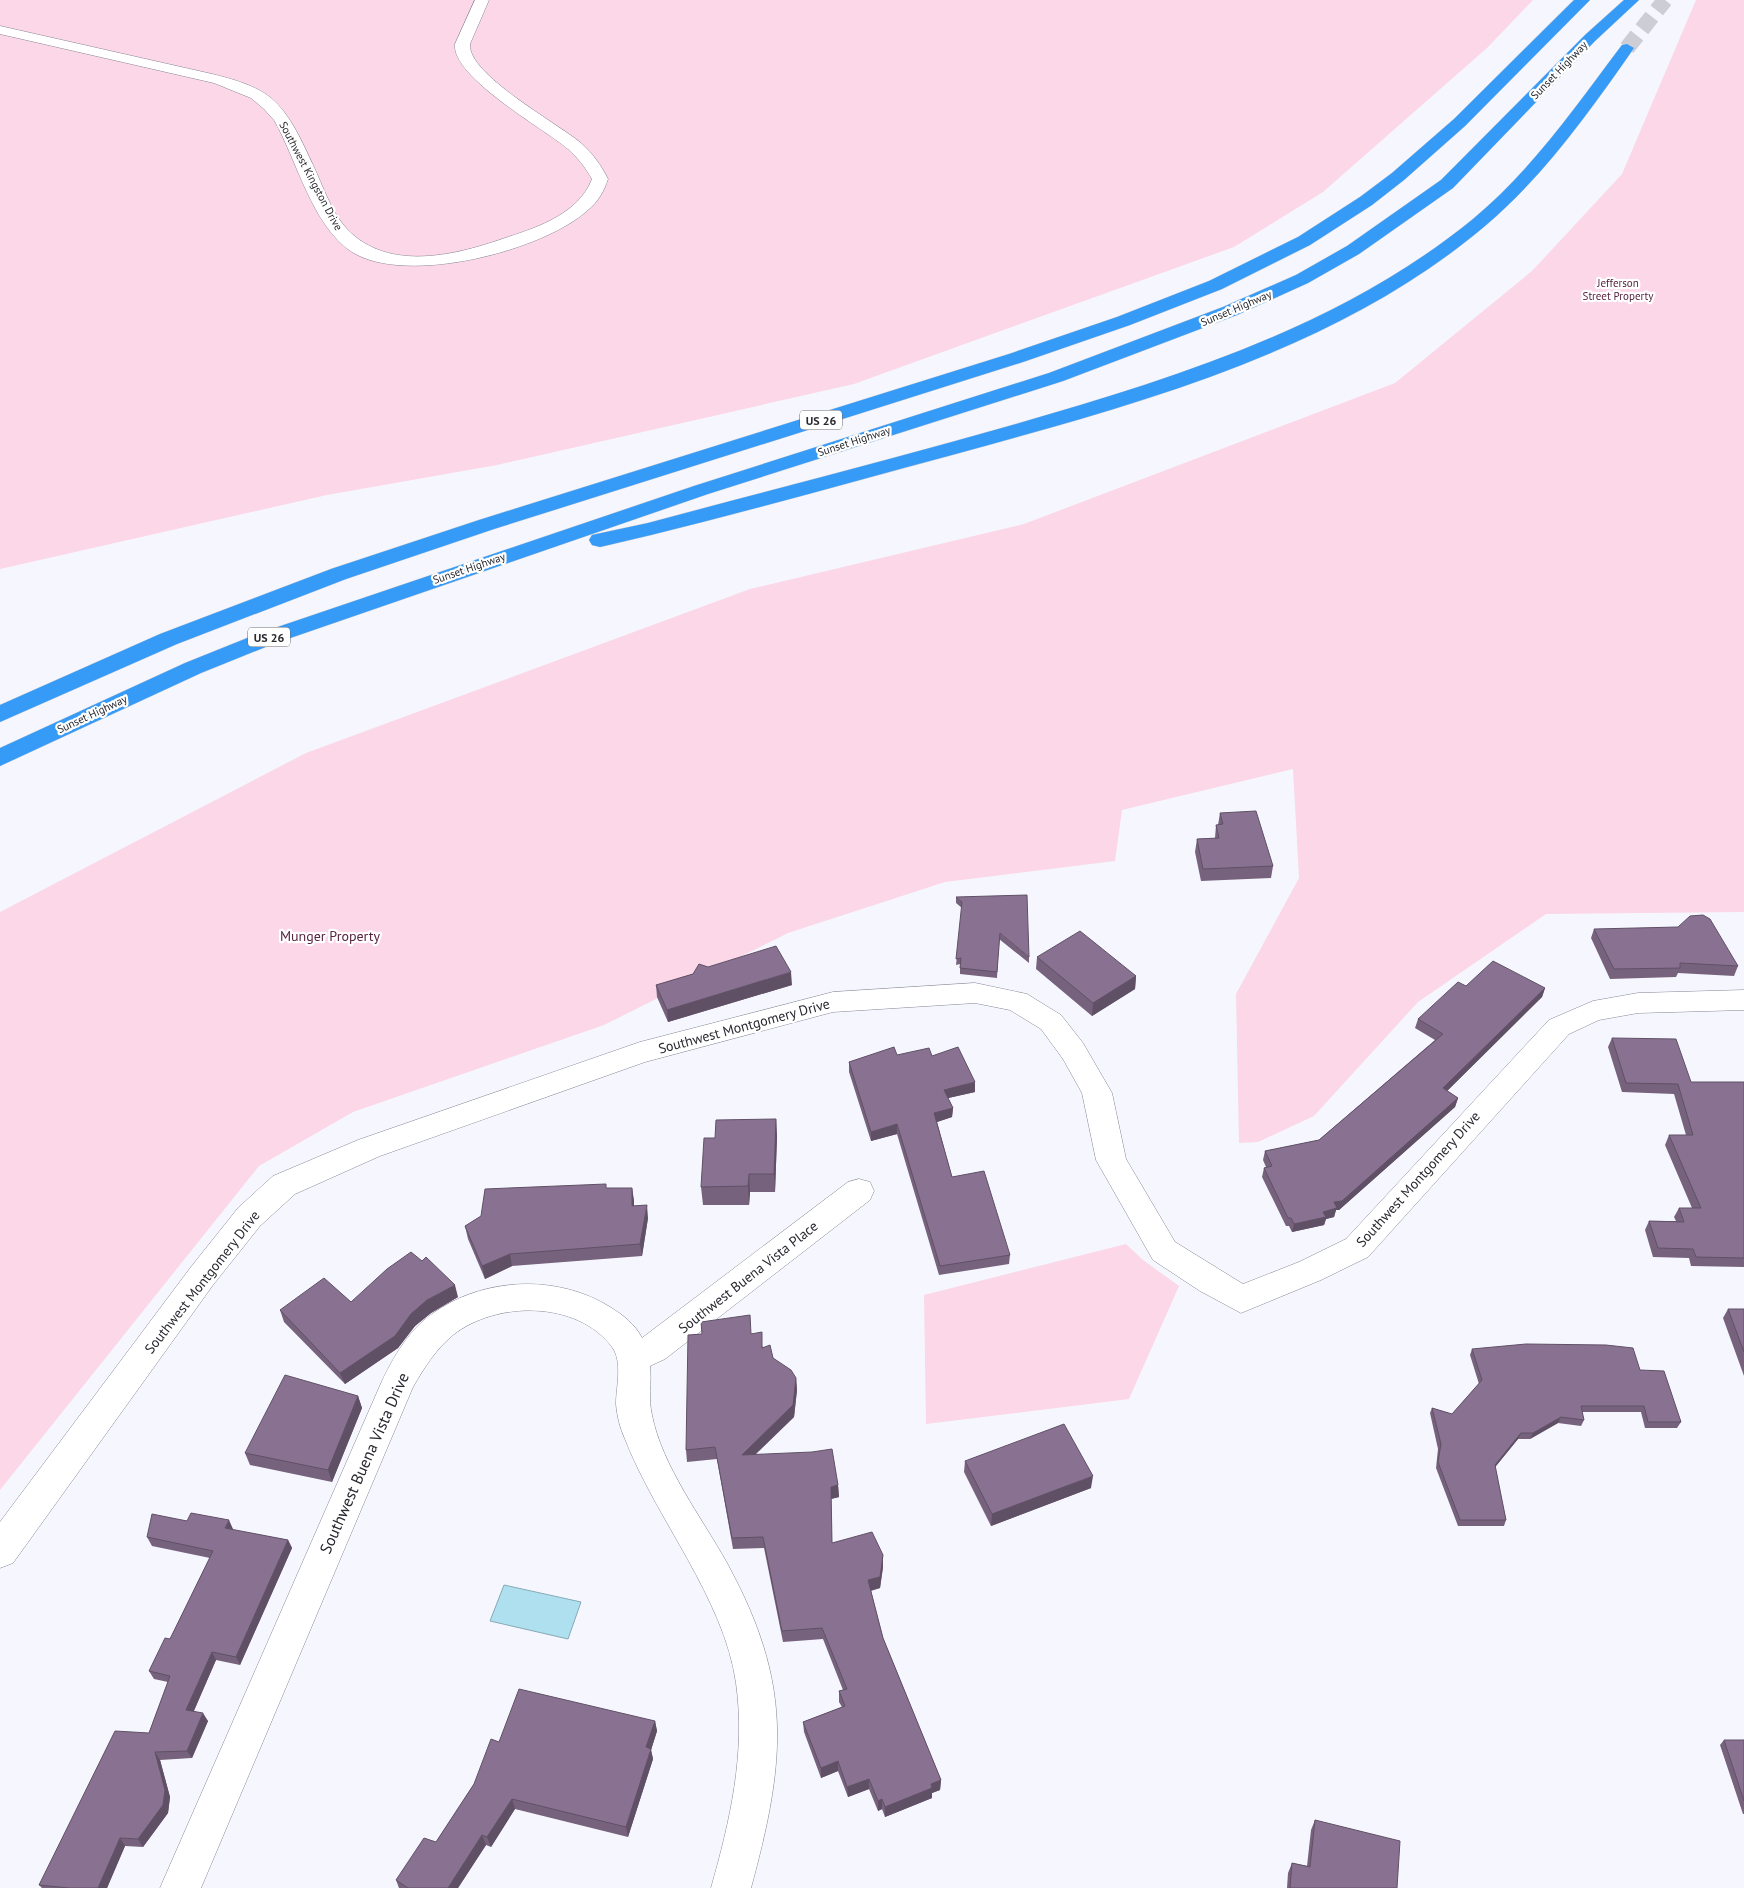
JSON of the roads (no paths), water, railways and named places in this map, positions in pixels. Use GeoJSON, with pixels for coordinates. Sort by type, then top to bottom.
{"type":"FeatureCollection","features":[{"type":"Feature","properties":{"kind":"highway","name":"Sunset Highway"},"geometry":{"type":"LineString","coordinates":[[0,758],[193,668],[265,639],[548,541],[1065,374],[1212,318],[1302,279],[1353,250],[1447,184],[1590,38],[1632,0]]}},
{"type":"Feature","properties":{"kind":"highway","name":"US 26"},"geometry":{"type":"LineString","coordinates":[[0,714],[194,628],[335,575],[468,530],[1054,346],[1151,311],[1255,267],[1332,224],[1402,175],[1462,122],[1576,2]]}},
{"type":"Feature","properties":{"kind":"highway"},"geometry":{"type":"LineString","coordinates":[[548,541],[589,543],[651,529],[1093,409],[1155,390],[1213,368],[1318,323],[1412,270],[1478,222],[1536,168],[1627,48]]}},
{"type":"Feature","properties":{"kind":"street","name":"Southwest Kingston Drive"},"geometry":{"type":"LineString","coordinates":[[0,30],[205,77],[259,96],[272,108],[288,130],[334,223],[350,242],[373,256],[388,260],[424,260],[483,252],[536,233],[583,206],[596,192],[600,179],[595,166],[579,150],[521,108],[476,72],[464,59],[462,50],[464,42],[482,0]]}},
{"type":"Feature","properties":{"kind":"street","name":"Southwest Montgomery Drive"},"geometry":{"type":"LineString","coordinates":[[0,1551],[202,1276],[249,1217],[284,1185],[368,1148],[640,1053],[833,1002],[975,993],[1017,1001],[1051,1022],[1073,1051],[1097,1093],[1111,1160],[1164,1250],[1211,1282],[1241,1298],[1310,1271],[1357,1248],[1559,1027],[1593,1011],[1638,1003],[1744,1000]]}},
{"type":"Feature","properties":{"kind":"street","name":"Southwest Buena Vista Place"},"geometry":{"type":"LineString","coordinates":[[633,1358],[654,1349],[859,1191]]}},
{"type":"Feature","properties":{"kind":"street","name":"Southwest Buena Vista Drive"},"geometry":{"type":"LineString","coordinates":[[180,1888],[398,1381],[414,1355],[431,1334],[450,1320],[473,1307],[519,1298],[549,1298],[575,1304],[597,1314],[617,1330],[627,1343],[633,1358],[634,1410],[638,1432],[665,1489],[720,1586],[742,1637],[755,1680],[759,1718],[759,1752],[747,1833],[731,1888]]}},
{"type":"Feature","properties":{"kind":"water"},"geometry":{"type":"Polygon","coordinates":[[[504,1585],[581,1602],[568,1639],[490,1621],[504,1585]]]}},
{"type":"Feature","properties":{"kind":"tunnel"},"geometry":{"type":"LineString","coordinates":[[1627,48],[1665,0]]}},
{"type":"Feature","properties":{"kind":"park label","name":"Jefferson Street Property"},"geometry":{"type":"Point","coordinates":[1618,289]}},
{"type":"Feature","properties":{"kind":"park label","name":"Munger Property"},"geometry":{"type":"Point","coordinates":[330,936]}}]}
